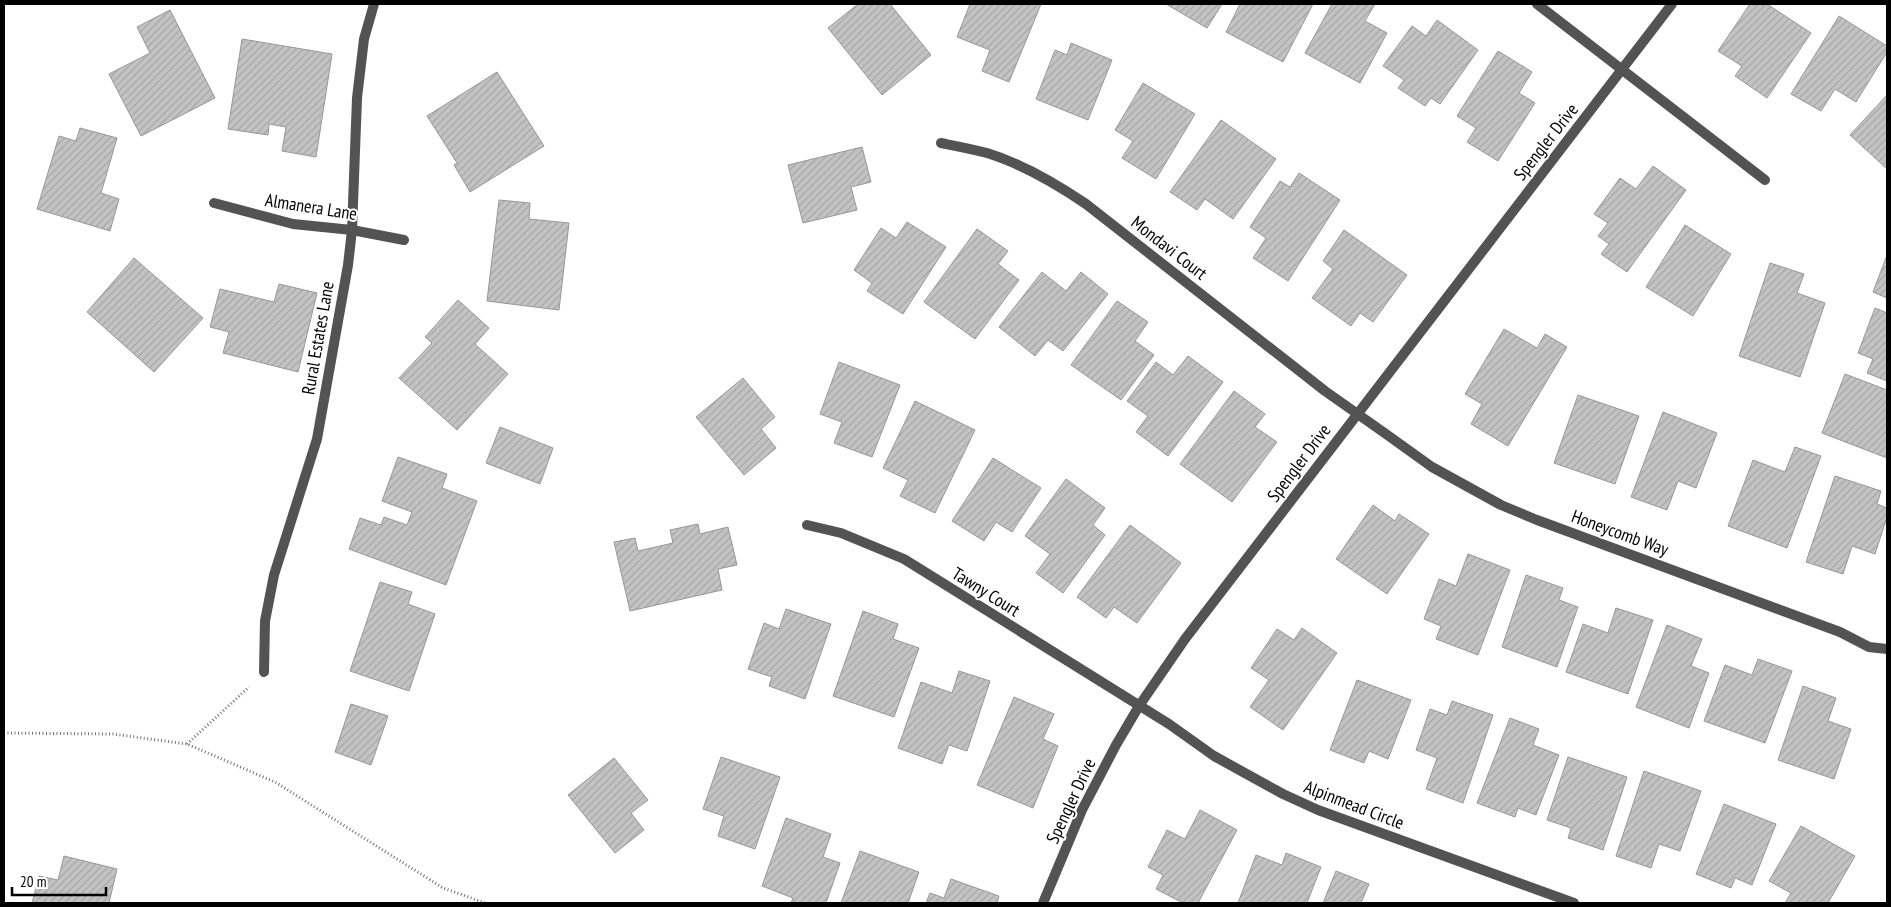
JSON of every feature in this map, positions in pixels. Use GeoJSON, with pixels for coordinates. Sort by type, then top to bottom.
{"type":"FeatureCollection","features":[{"type":"Feature","properties":{"kind":"street","name":"Rural Estates Lane"},"geometry":{"type":"LineString","coordinates":[[264,672],[265,620],[274,575],[317,439],[348,265],[352,230],[357,98],[364,39],[374,4]]}},
{"type":"Feature","properties":{"kind":"street"},"geometry":{"type":"LineString","coordinates":[[1537,4],[1765,180]]}},
{"type":"Feature","properties":{"kind":"street","name":"Spengler Drive"},"geometry":{"type":"LineString","coordinates":[[1042,903],[1082,810],[1139,706],[1185,639],[1672,4]]}},
{"type":"Feature","properties":{"kind":"street","name":"Mondavi Court"},"geometry":{"type":"LineString","coordinates":[[941,143],[986,153],[1021,166],[1055,183],[1086,204],[1357,414]]}},
{"type":"Feature","properties":{"kind":"street","name":"Almanera Lane"},"geometry":{"type":"LineString","coordinates":[[214,203],[293,224],[352,230],[404,240]]}},
{"type":"Feature","properties":{"kind":"street","name":"Honeycomb Way"},"geometry":{"type":"LineString","coordinates":[[1357,414],[1432,467],[1501,505],[1536,520],[1840,632],[1869,647],[1887,649]]}},
{"type":"Feature","properties":{"kind":"street","name":"Tawny Court"},"geometry":{"type":"LineString","coordinates":[[807,525],[841,533],[904,560],[1139,706]]}},
{"type":"Feature","properties":{"kind":"street","name":"Alpinmead Circle"},"geometry":{"type":"LineString","coordinates":[[1139,706],[1214,756],[1283,794],[1318,810],[1574,903]]}},
{"type":"Feature","properties":{"kind":"path"},"geometry":{"type":"LineString","coordinates":[[187,744],[264,672]]}},
{"type":"Feature","properties":{"kind":"path"},"geometry":{"type":"LineString","coordinates":[[4,733],[113,734],[187,744],[275,782],[443,888],[486,903]]}},
{"type":"Feature","properties":{"kind":"building"},"geometry":{"type":"Polygon","coordinates":[[[858,4],[890,4],[931,55],[882,95],[828,28],[858,4]]]}},
{"type":"Feature","properties":{"kind":"building"},"geometry":{"type":"Polygon","coordinates":[[[970,4],[1041,4],[1009,82],[982,71],[990,50],[957,37],[970,4]]]}},
{"type":"Feature","properties":{"kind":"building"},"geometry":{"type":"Polygon","coordinates":[[[1166,4],[1222,4],[1207,28],[1166,4]]]}},
{"type":"Feature","properties":{"kind":"building"},"geometry":{"type":"Polygon","coordinates":[[[1240,4],[1313,4],[1283,62],[1226,32],[1240,4]]]}},
{"type":"Feature","properties":{"kind":"building"},"geometry":{"type":"Polygon","coordinates":[[[1332,4],[1375,4],[1365,21],[1387,33],[1360,83],[1305,53],[1332,4]]]}},
{"type":"Feature","properties":{"kind":"building"},"geometry":{"type":"Polygon","coordinates":[[[1750,4],[1767,4],[1811,33],[1767,98],[1735,76],[1742,66],[1718,51],[1750,4]]]}},
{"type":"Feature","properties":{"kind":"building"},"geometry":{"type":"Polygon","coordinates":[[[170,10],[215,98],[141,136],[109,74],[150,53],[137,27],[170,10]]]}},
{"type":"Feature","properties":{"kind":"building"},"geometry":{"type":"Polygon","coordinates":[[[1839,16],[1887,46],[1887,52],[1856,102],[1835,89],[1821,111],[1791,94],[1839,16]]]}},
{"type":"Feature","properties":{"kind":"building"},"geometry":{"type":"Polygon","coordinates":[[[1437,20],[1478,50],[1440,104],[1431,98],[1425,106],[1398,88],[1404,80],[1383,66],[1412,26],[1426,36],[1437,20]]]}},
{"type":"Feature","properties":{"kind":"building"},"geometry":{"type":"Polygon","coordinates":[[[242,39],[332,54],[316,157],[282,151],[286,127],[269,124],[268,135],[228,129],[242,39]]]}},
{"type":"Feature","properties":{"kind":"building"},"geometry":{"type":"Polygon","coordinates":[[[1071,43],[1112,60],[1088,120],[1036,99],[1055,50],[1067,55],[1071,43]]]}},
{"type":"Feature","properties":{"kind":"building"},"geometry":{"type":"Polygon","coordinates":[[[1498,51],[1532,72],[1519,93],[1535,103],[1498,161],[1467,142],[1476,128],[1457,116],[1498,51]]]}},
{"type":"Feature","properties":{"kind":"building"},"geometry":{"type":"Polygon","coordinates":[[[497,72],[544,146],[470,192],[454,165],[457,163],[427,116],[497,72]]]}},
{"type":"Feature","properties":{"kind":"building"},"geometry":{"type":"Polygon","coordinates":[[[1143,83],[1195,114],[1156,179],[1122,158],[1133,141],[1115,130],[1143,83]]]}},
{"type":"Feature","properties":{"kind":"building"},"geometry":{"type":"Polygon","coordinates":[[[1887,95],[1887,169],[1850,135],[1887,95]]]}},
{"type":"Feature","properties":{"kind":"building"},"geometry":{"type":"Polygon","coordinates":[[[1221,120],[1276,159],[1233,219],[1205,199],[1197,210],[1170,192],[1221,120]]]}},
{"type":"Feature","properties":{"kind":"building"},"geometry":{"type":"Polygon","coordinates":[[[80,128],[117,138],[101,193],[119,199],[110,231],[37,209],[59,136],[76,141],[80,128]]]}},
{"type":"Feature","properties":{"kind":"building"},"geometry":{"type":"Polygon","coordinates":[[[862,147],[871,182],[851,187],[857,210],[803,223],[788,165],[862,147]]]}},
{"type":"Feature","properties":{"kind":"building"},"geometry":{"type":"Polygon","coordinates":[[[1653,166],[1686,190],[1627,272],[1601,254],[1609,244],[1598,236],[1608,223],[1594,214],[1620,178],[1636,189],[1653,166]]]}},
{"type":"Feature","properties":{"kind":"building"},"geometry":{"type":"Polygon","coordinates":[[[1299,173],[1340,200],[1288,281],[1253,258],[1266,238],[1250,227],[1280,181],[1290,187],[1299,173]]]}},
{"type":"Feature","properties":{"kind":"building"},"geometry":{"type":"Polygon","coordinates":[[[499,200],[530,203],[529,219],[569,223],[559,310],[487,301],[499,200]]]}},
{"type":"Feature","properties":{"kind":"building"},"geometry":{"type":"Polygon","coordinates":[[[907,222],[946,247],[903,314],[867,291],[872,283],[854,270],[881,228],[896,238],[907,222]]]}},
{"type":"Feature","properties":{"kind":"building"},"geometry":{"type":"Polygon","coordinates":[[[1685,225],[1731,254],[1693,316],[1646,287],[1685,225]]]}},
{"type":"Feature","properties":{"kind":"building"},"geometry":{"type":"Polygon","coordinates":[[[977,229],[1008,251],[998,264],[1019,280],[975,339],[924,302],[977,229]]]}},
{"type":"Feature","properties":{"kind":"building"},"geometry":{"type":"Polygon","coordinates":[[[1344,230],[1407,275],[1373,322],[1360,313],[1351,326],[1312,298],[1333,269],[1323,261],[1344,230]]]}},
{"type":"Feature","properties":{"kind":"building"},"geometry":{"type":"Polygon","coordinates":[[[1887,255],[1887,298],[1873,292],[1887,255]]]}},
{"type":"Feature","properties":{"kind":"building"},"geometry":{"type":"Polygon","coordinates":[[[134,258],[203,318],[154,372],[87,312],[134,258]]]}},
{"type":"Feature","properties":{"kind":"building"},"geometry":{"type":"Polygon","coordinates":[[[1770,263],[1804,274],[1797,293],[1825,303],[1800,377],[1739,356],[1770,263]]]}},
{"type":"Feature","properties":{"kind":"building"},"geometry":{"type":"Polygon","coordinates":[[[1042,272],[1066,291],[1081,272],[1108,294],[1063,351],[1048,340],[1035,356],[999,327],[1042,272]]]}},
{"type":"Feature","properties":{"kind":"building"},"geometry":{"type":"Polygon","coordinates":[[[279,284],[317,293],[298,372],[223,353],[229,332],[210,327],[220,289],[274,302],[279,284]]]}},
{"type":"Feature","properties":{"kind":"building"},"geometry":{"type":"Polygon","coordinates":[[[458,300],[489,328],[475,344],[508,374],[457,430],[399,378],[432,343],[425,337],[458,300]]]}},
{"type":"Feature","properties":{"kind":"building"},"geometry":{"type":"Polygon","coordinates":[[[1117,301],[1148,322],[1135,341],[1154,355],[1121,400],[1071,365],[1117,301]]]}},
{"type":"Feature","properties":{"kind":"building"},"geometry":{"type":"Polygon","coordinates":[[[1875,308],[1887,313],[1887,381],[1867,373],[1873,359],[1858,353],[1875,308]]]}},
{"type":"Feature","properties":{"kind":"building"},"geometry":{"type":"Polygon","coordinates":[[[1504,329],[1537,348],[1545,334],[1567,347],[1508,446],[1471,424],[1482,404],[1465,394],[1504,329]]]}},
{"type":"Feature","properties":{"kind":"building"},"geometry":{"type":"Polygon","coordinates":[[[1188,356],[1223,382],[1168,456],[1136,432],[1148,416],[1127,401],[1156,362],[1173,375],[1188,356]]]}},
{"type":"Feature","properties":{"kind":"building"},"geometry":{"type":"Polygon","coordinates":[[[839,362],[900,385],[872,457],[834,443],[842,422],[820,414],[839,362]]]}},
{"type":"Feature","properties":{"kind":"building"},"geometry":{"type":"Polygon","coordinates":[[[1845,374],[1887,390],[1887,458],[1822,433],[1845,374]]]}},
{"type":"Feature","properties":{"kind":"building"},"geometry":{"type":"Polygon","coordinates":[[[743,378],[775,417],[761,429],[776,448],[744,475],[696,417],[743,378]]]}},
{"type":"Feature","properties":{"kind":"building"},"geometry":{"type":"Polygon","coordinates":[[[1234,391],[1265,414],[1255,427],[1277,442],[1232,502],[1180,464],[1234,391]]]}},
{"type":"Feature","properties":{"kind":"building"},"geometry":{"type":"Polygon","coordinates":[[[1578,395],[1639,416],[1615,484],[1554,463],[1578,395]]]}},
{"type":"Feature","properties":{"kind":"building"},"geometry":{"type":"Polygon","coordinates":[[[915,401],[975,430],[935,513],[900,496],[908,480],[883,468],[915,401]]]}},
{"type":"Feature","properties":{"kind":"building"},"geometry":{"type":"Polygon","coordinates":[[[1663,412],[1717,433],[1696,488],[1678,481],[1667,510],[1631,497],[1663,412]]]}},
{"type":"Feature","properties":{"kind":"building"},"geometry":{"type":"Polygon","coordinates":[[[500,427],[553,448],[540,484],[486,463],[500,427]]]}},
{"type":"Feature","properties":{"kind":"building"},"geometry":{"type":"Polygon","coordinates":[[[1795,447],[1821,456],[1787,548],[1728,526],[1753,460],[1785,472],[1795,447]]]}},
{"type":"Feature","properties":{"kind":"building"},"geometry":{"type":"Polygon","coordinates":[[[398,457],[447,474],[442,488],[477,501],[446,585],[349,549],[360,518],[381,525],[384,517],[407,525],[412,512],[382,501],[398,457]]]}},
{"type":"Feature","properties":{"kind":"building"},"geometry":{"type":"Polygon","coordinates":[[[993,458],[1041,488],[1012,532],[996,522],[984,541],[952,521],[993,458]]]}},
{"type":"Feature","properties":{"kind":"building"},"geometry":{"type":"Polygon","coordinates":[[[1835,476],[1881,491],[1877,504],[1887,508],[1887,517],[1875,554],[1852,546],[1843,574],[1806,562],[1835,476]]]}},
{"type":"Feature","properties":{"kind":"building"},"geometry":{"type":"Polygon","coordinates":[[[1066,479],[1105,508],[1093,525],[1105,535],[1063,593],[1036,573],[1050,554],[1025,536],[1066,479]]]}},
{"type":"Feature","properties":{"kind":"building"},"geometry":{"type":"Polygon","coordinates":[[[1373,505],[1395,521],[1399,514],[1429,534],[1387,594],[1336,559],[1373,505]]]}},
{"type":"Feature","properties":{"kind":"building"},"geometry":{"type":"Polygon","coordinates":[[[698,524],[700,534],[728,527],[737,565],[718,569],[722,590],[630,611],[614,542],[635,538],[638,551],[673,543],[670,530],[698,524]]]}},
{"type":"Feature","properties":{"kind":"building"},"geometry":{"type":"Polygon","coordinates":[[[1130,525],[1181,563],[1137,623],[1114,607],[1106,618],[1077,597],[1130,525]]]}},
{"type":"Feature","properties":{"kind":"building"},"geometry":{"type":"Polygon","coordinates":[[[1468,554],[1510,570],[1478,655],[1436,639],[1441,626],[1424,619],[1439,579],[1456,586],[1468,554]]]}},
{"type":"Feature","properties":{"kind":"building"},"geometry":{"type":"Polygon","coordinates":[[[1526,575],[1563,588],[1559,600],[1578,607],[1557,667],[1502,647],[1526,575]]]}},
{"type":"Feature","properties":{"kind":"building"},"geometry":{"type":"Polygon","coordinates":[[[380,582],[412,592],[408,604],[435,614],[409,691],[350,671],[380,582]]]}},
{"type":"Feature","properties":{"kind":"building"},"geometry":{"type":"Polygon","coordinates":[[[1616,608],[1653,620],[1628,694],[1566,672],[1583,624],[1608,633],[1616,608]]]}},
{"type":"Feature","properties":{"kind":"building"},"geometry":{"type":"Polygon","coordinates":[[[786,609],[831,624],[805,699],[769,686],[772,677],[748,669],[764,623],[779,629],[786,609]]]}},
{"type":"Feature","properties":{"kind":"building"},"geometry":{"type":"Polygon","coordinates":[[[863,611],[898,624],[893,639],[919,648],[894,717],[833,696],[863,611]]]}},
{"type":"Feature","properties":{"kind":"building"},"geometry":{"type":"Polygon","coordinates":[[[1667,625],[1702,639],[1691,666],[1709,673],[1689,728],[1636,707],[1667,625]]]}},
{"type":"Feature","properties":{"kind":"building"},"geometry":{"type":"Polygon","coordinates":[[[1302,628],[1337,653],[1283,730],[1250,707],[1269,680],[1251,668],[1277,629],[1294,640],[1302,628]]]}},
{"type":"Feature","properties":{"kind":"building"},"geometry":{"type":"Polygon","coordinates":[[[1758,659],[1792,671],[1765,743],[1704,721],[1725,665],[1752,675],[1758,659]]]}},
{"type":"Feature","properties":{"kind":"building"},"geometry":{"type":"Polygon","coordinates":[[[959,671],[990,681],[967,751],[949,745],[942,764],[898,748],[921,682],[952,693],[959,671]]]}},
{"type":"Feature","properties":{"kind":"building"},"geometry":{"type":"Polygon","coordinates":[[[1357,680],[1411,700],[1388,759],[1369,751],[1364,763],[1330,750],[1357,680]]]}},
{"type":"Feature","properties":{"kind":"building"},"geometry":{"type":"Polygon","coordinates":[[[1803,686],[1836,698],[1828,721],[1851,729],[1834,779],[1778,760],[1803,686]]]}},
{"type":"Feature","properties":{"kind":"building"},"geometry":{"type":"Polygon","coordinates":[[[1014,697],[1054,714],[1043,739],[1058,746],[1033,808],[977,785],[1014,697]]]}},
{"type":"Feature","properties":{"kind":"building"},"geometry":{"type":"Polygon","coordinates":[[[1452,701],[1493,715],[1463,803],[1426,789],[1437,758],[1416,750],[1430,709],[1447,715],[1452,701]]]}},
{"type":"Feature","properties":{"kind":"building"},"geometry":{"type":"Polygon","coordinates":[[[351,704],[388,716],[371,765],[335,752],[351,704]]]}},
{"type":"Feature","properties":{"kind":"building"},"geometry":{"type":"Polygon","coordinates":[[[1510,718],[1539,729],[1533,745],[1559,755],[1536,815],[1518,808],[1515,817],[1477,803],[1510,718]]]}},
{"type":"Feature","properties":{"kind":"building"},"geometry":{"type":"Polygon","coordinates":[[[721,757],[780,777],[755,849],[718,836],[724,816],[703,809],[721,757]]]}},
{"type":"Feature","properties":{"kind":"building"},"geometry":{"type":"Polygon","coordinates":[[[1568,757],[1627,777],[1603,850],[1568,838],[1571,828],[1547,820],[1568,757]]]}},
{"type":"Feature","properties":{"kind":"building"},"geometry":{"type":"Polygon","coordinates":[[[614,758],[648,800],[631,813],[644,830],[615,853],[568,795],[614,758]]]}},
{"type":"Feature","properties":{"kind":"building"},"geometry":{"type":"Polygon","coordinates":[[[1644,771],[1701,791],[1680,851],[1659,844],[1651,868],[1616,856],[1644,771]]]}},
{"type":"Feature","properties":{"kind":"building"},"geometry":{"type":"Polygon","coordinates":[[[1724,804],[1776,824],[1752,885],[1735,878],[1731,888],[1696,874],[1724,804]]]}},
{"type":"Feature","properties":{"kind":"building"},"geometry":{"type":"Polygon","coordinates":[[[1200,810],[1237,830],[1198,903],[1183,903],[1156,889],[1163,875],[1148,867],[1167,830],[1185,839],[1200,810]]]}},
{"type":"Feature","properties":{"kind":"building"},"geometry":{"type":"Polygon","coordinates":[[[786,818],[831,834],[823,857],[840,863],[826,903],[791,903],[793,898],[762,886],[786,818]]]}},
{"type":"Feature","properties":{"kind":"building"},"geometry":{"type":"Polygon","coordinates":[[[1801,826],[1855,856],[1828,903],[1785,903],[1791,893],[1769,881],[1801,826]]]}},
{"type":"Feature","properties":{"kind":"building"},"geometry":{"type":"Polygon","coordinates":[[[860,851],[919,872],[908,903],[841,903],[860,851]]]}},
{"type":"Feature","properties":{"kind":"building"},"geometry":{"type":"Polygon","coordinates":[[[1286,853],[1321,867],[1307,903],[1238,903],[1256,855],[1282,865],[1286,853]]]}},
{"type":"Feature","properties":{"kind":"building"},"geometry":{"type":"Polygon","coordinates":[[[64,856],[117,869],[109,903],[32,903],[39,876],[58,880],[64,856]]]}},
{"type":"Feature","properties":{"kind":"building"},"geometry":{"type":"Polygon","coordinates":[[[1336,871],[1369,884],[1361,903],[1323,903],[1336,871]]]}},
{"type":"Feature","properties":{"kind":"building"},"geometry":{"type":"Polygon","coordinates":[[[951,879],[999,896],[997,903],[926,903],[930,893],[944,898],[951,879]]]}}]}
